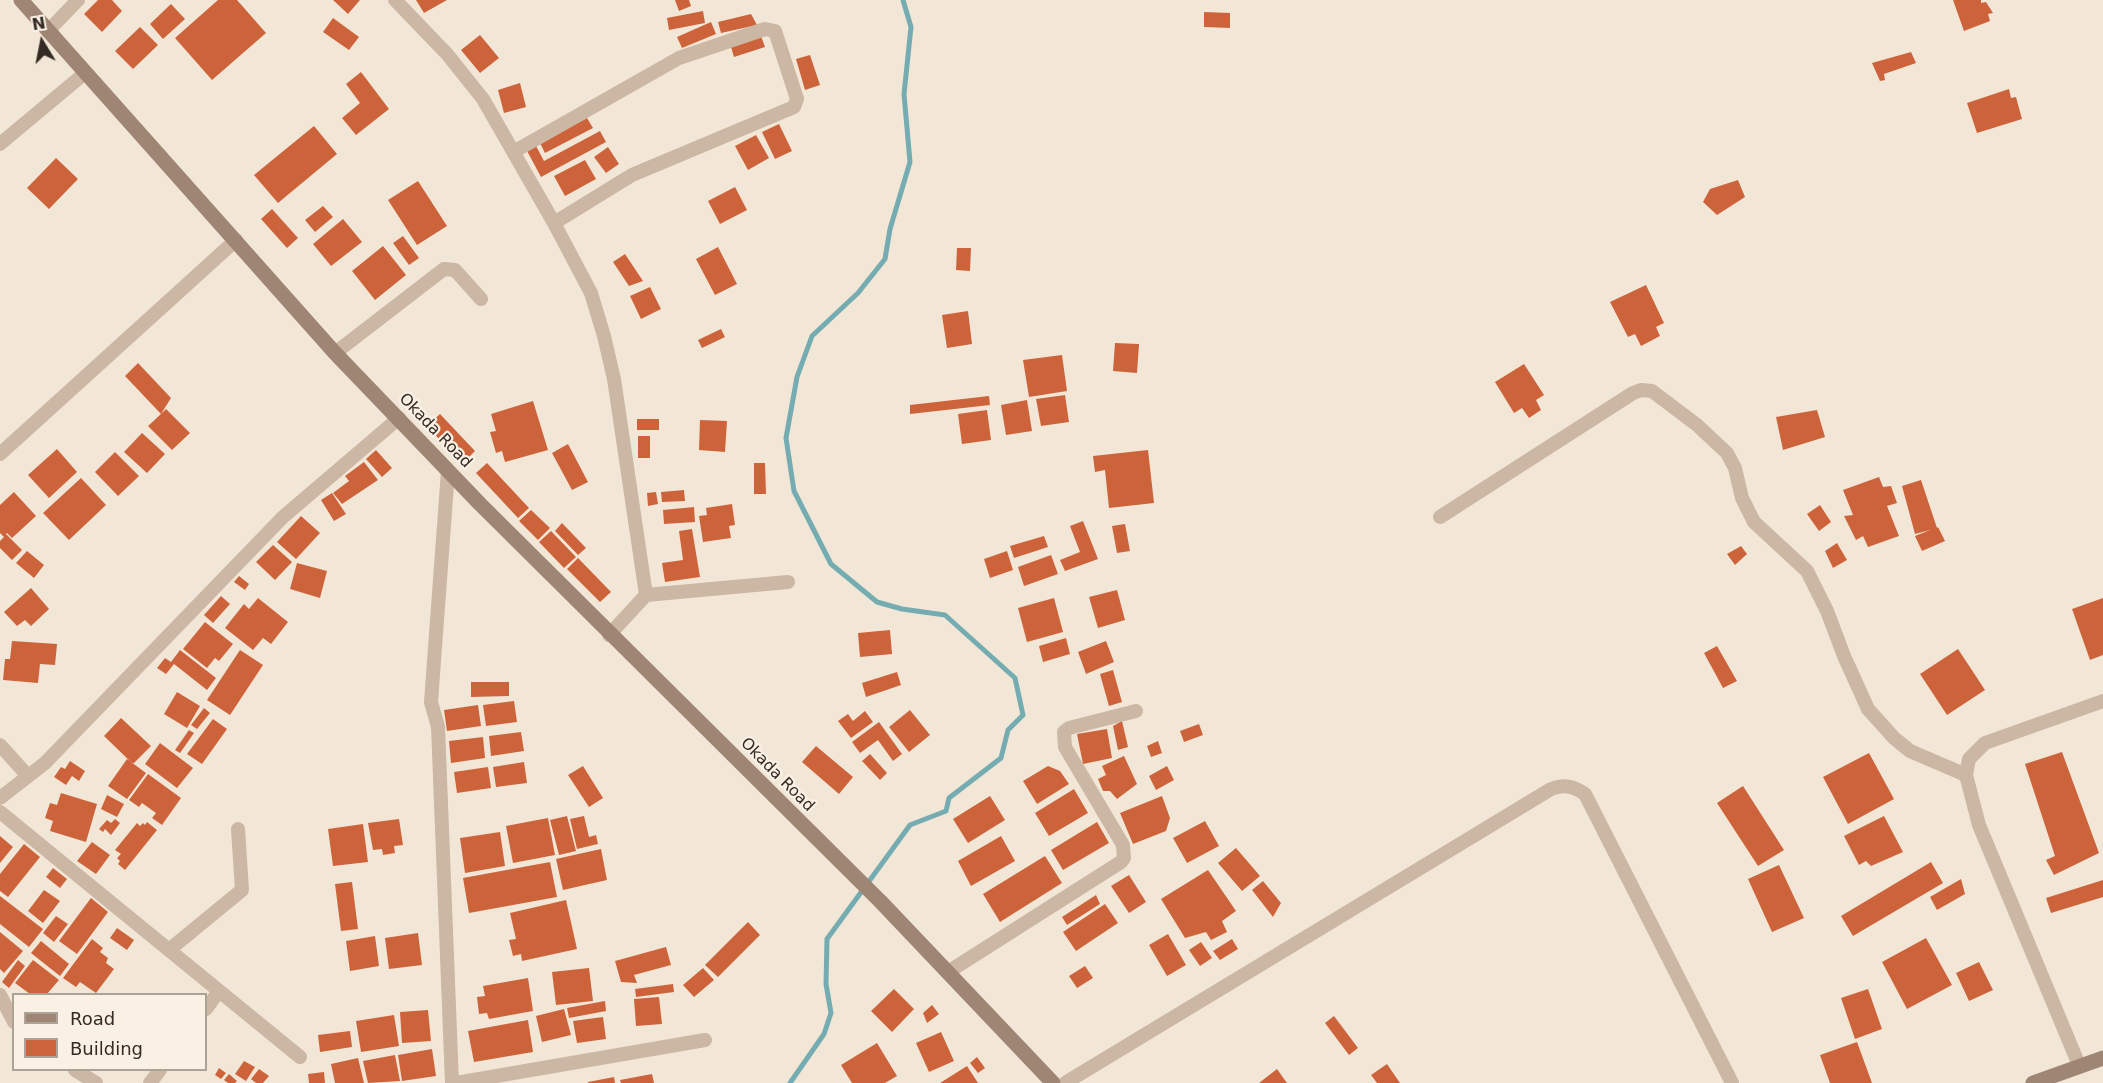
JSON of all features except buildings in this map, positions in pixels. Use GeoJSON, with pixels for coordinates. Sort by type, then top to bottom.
{"type":"FeatureCollection","features":[{"type":"Feature","properties":{"kind":"street","name":"Okada Road"},"geometry":{"type":"LineString","coordinates":[[21,0],[335,353],[609,634],[881,902],[1053,1083]]}},
{"type":"Feature","properties":{"kind":"street"},"geometry":{"type":"LineString","coordinates":[[48,31],[78,0]]}},
{"type":"Feature","properties":{"kind":"street"},"geometry":{"type":"LineString","coordinates":[[395,0],[447,54],[483,99],[515,151],[591,293],[614,379],[646,595]]}},
{"type":"Feature","properties":{"kind":"street"},"geometry":{"type":"LineString","coordinates":[[515,151],[679,58],[765,29],[775,31],[797,99],[794,107],[632,175],[554,223]]}},
{"type":"Feature","properties":{"kind":"street"},"geometry":{"type":"LineString","coordinates":[[0,144],[85,73]]}},
{"type":"Feature","properties":{"kind":"street"},"geometry":{"type":"LineString","coordinates":[[0,454],[236,240]]}},
{"type":"Feature","properties":{"kind":"street"},"geometry":{"type":"LineString","coordinates":[[335,353],[444,269],[454,270],[481,299]]}},
{"type":"Feature","properties":{"kind":"street"},"geometry":{"type":"LineString","coordinates":[[1440,517],[1633,393],[1641,390],[1652,392],[1697,425],[1727,453],[1735,468],[1742,498],[1754,522],[1807,571],[1827,611],[1868,709],[1894,738],[1910,751],[1965,775]]}},
{"type":"Feature","properties":{"kind":"street"},"geometry":{"type":"LineString","coordinates":[[0,798],[45,763],[283,517],[399,418]]}},
{"type":"Feature","properties":{"kind":"street"},"geometry":{"type":"LineString","coordinates":[[448,471],[431,702],[438,727],[454,1083],[705,1040]]}},
{"type":"Feature","properties":{"kind":"street"},"geometry":{"type":"LineString","coordinates":[[609,634],[646,595],[788,582]]}},
{"type":"Feature","properties":{"kind":"street"},"geometry":{"type":"LineString","coordinates":[[2079,1065],[1979,825],[1965,775],[1969,759],[1985,743],[2103,701]]}},
{"type":"Feature","properties":{"kind":"street"},"geometry":{"type":"LineString","coordinates":[[948,972],[1124,858],[1123,845],[1065,747],[1064,732],[1069,728],[1136,711]]}},
{"type":"Feature","properties":{"kind":"street"},"geometry":{"type":"LineString","coordinates":[[0,745],[28,776]]}},
{"type":"Feature","properties":{"kind":"street"},"geometry":{"type":"LineString","coordinates":[[1065,1083],[1540,795],[1562,785],[1575,787],[1585,794],[1732,1083]]}},
{"type":"Feature","properties":{"kind":"street"},"geometry":{"type":"LineString","coordinates":[[0,812],[300,1057]]}},
{"type":"Feature","properties":{"kind":"street"},"geometry":{"type":"LineString","coordinates":[[169,950],[242,890],[238,829]]}},
{"type":"Feature","properties":{"kind":"street"},"geometry":{"type":"LineString","coordinates":[[207,1008],[219,991]]}},
{"type":"Feature","properties":{"kind":"street"},"geometry":{"type":"LineString","coordinates":[[0,995],[12,1018]]}},
{"type":"Feature","properties":{"kind":"street"},"geometry":{"type":"LineString","coordinates":[[2033,1083],[2103,1058]]}},
{"type":"Feature","properties":{"kind":"street"},"geometry":{"type":"LineString","coordinates":[[77,1071],[96,1083]]}},
{"type":"Feature","properties":{"kind":"street"},"geometry":{"type":"LineString","coordinates":[[150,1083],[159,1071]]}},
{"type":"Feature","properties":{"kind":"waterway"},"geometry":{"type":"LineString","coordinates":[[790,1083],[824,1034],[831,1013],[826,984],[827,939],[910,825],[946,811],[949,798],[1001,758],[1008,730],[1023,715],[1015,678],[945,615],[902,609],[877,602],[831,564],[794,491],[786,438],[797,377],[812,336],[858,293],[885,259],[890,229],[910,162],[904,94],[911,27],[903,0]]}}]}
